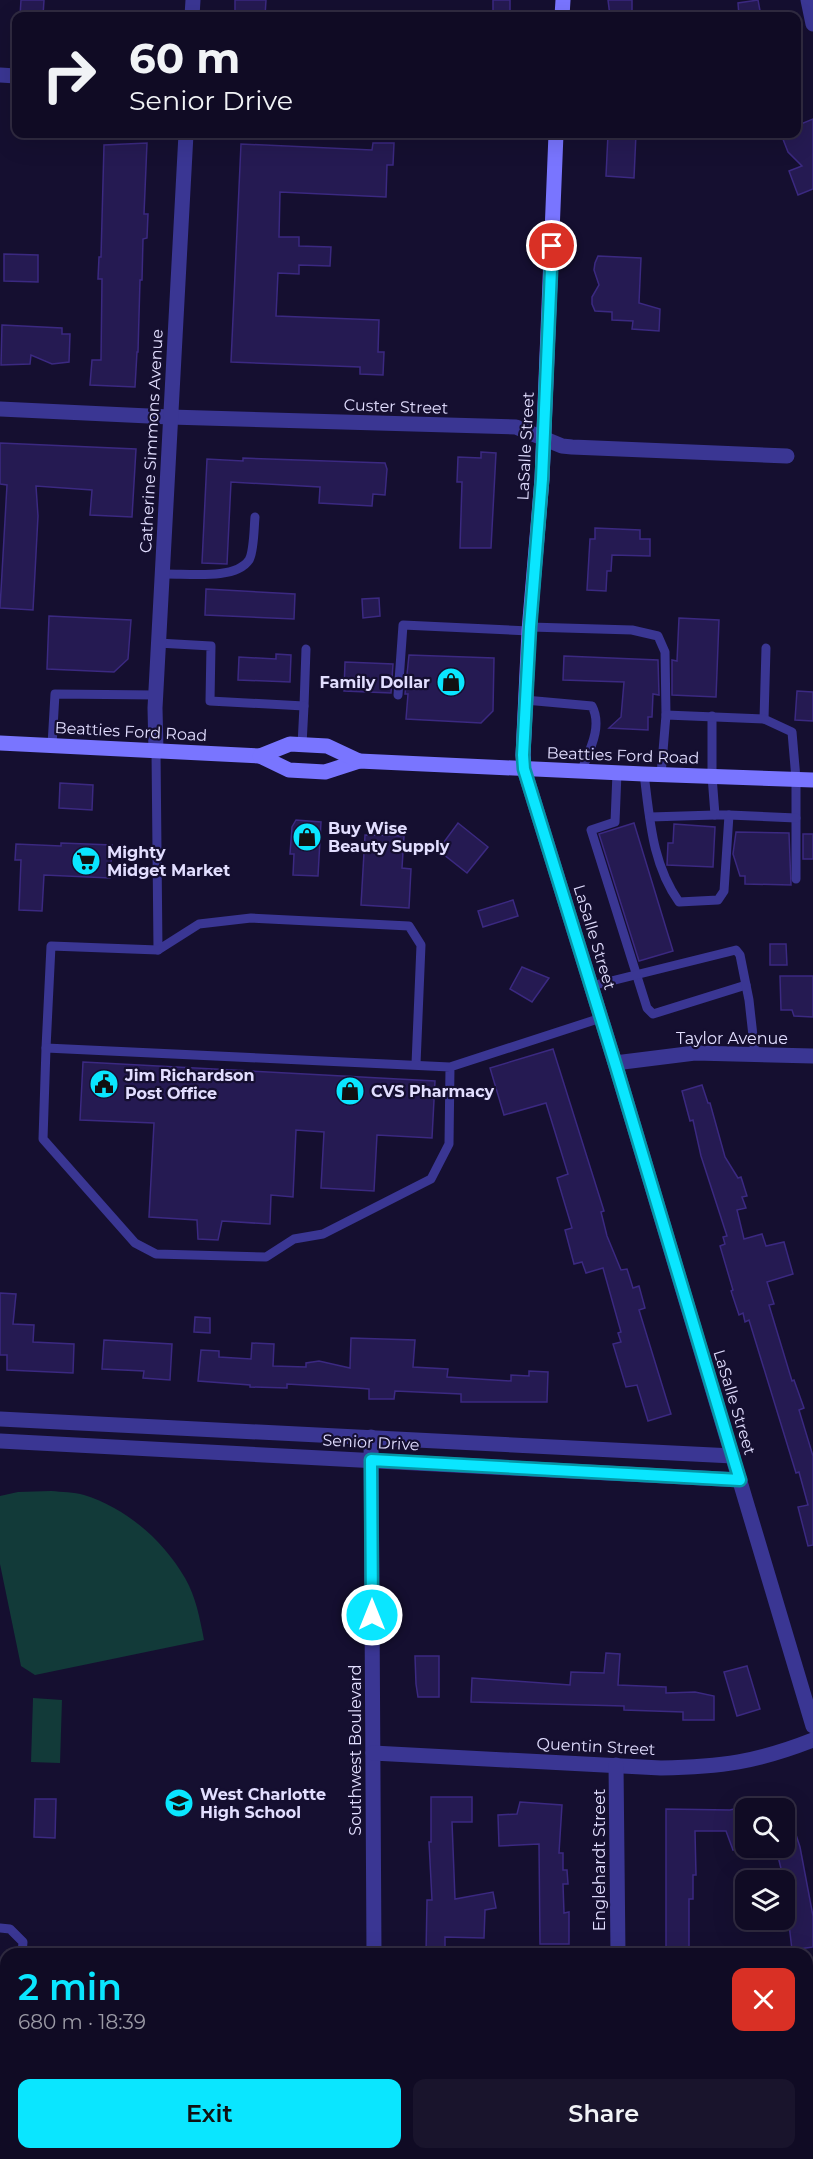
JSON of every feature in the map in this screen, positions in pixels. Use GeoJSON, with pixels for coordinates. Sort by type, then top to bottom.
{"type":"FeatureCollection","features":[{"type":"Feature","properties":{"kind":"main road","name":"LaSalle Street"},"geometry":{"type":"LineString","coordinates":[[524,769],[529,629],[542,479],[556,138]]}},
{"type":"Feature","properties":{"kind":"main road","name":"Beatties Ford Road"},"geometry":{"type":"LineString","coordinates":[[0,743],[260,756],[289,770],[325,772],[359,761],[813,780]]}},
{"type":"Feature","properties":{"kind":"main road","name":"Beatties Ford Road"},"geometry":{"type":"LineString","coordinates":[[260,756],[290,744],[327,746],[359,761]]}},
{"type":"Feature","properties":{"kind":"street"},"geometry":{"type":"LineString","coordinates":[[808,0],[813,24]]}},
{"type":"Feature","properties":{"kind":"street","name":"Catherine Simmons Avenue"},"geometry":{"type":"LineString","coordinates":[[156,750],[158,644],[186,138]]}},
{"type":"Feature","properties":{"kind":"street","name":"Custer Street"},"geometry":{"type":"LineString","coordinates":[[0,409],[170,417],[516,427],[562,446],[787,456]]}},
{"type":"Feature","properties":{"kind":"street","name":"LaSalle Street"},"geometry":{"type":"LineString","coordinates":[[524,769],[615,1063],[813,1726]]}},
{"type":"Feature","properties":{"kind":"street","name":"Taylor Avenue"},"geometry":{"type":"LineString","coordinates":[[615,1063],[695,1053],[813,1056]]}},
{"type":"Feature","properties":{"kind":"street","name":"Senior Drive"},"geometry":{"type":"LineString","coordinates":[[0,1419],[733,1456]]}},
{"type":"Feature","properties":{"kind":"street","name":"Southwest Boulevard"},"geometry":{"type":"LineString","coordinates":[[371,1437],[374,1948]]}},
{"type":"Feature","properties":{"kind":"street","name":"Senior Drive"},"geometry":{"type":"LineString","coordinates":[[0,1441],[740,1480]]}},
{"type":"Feature","properties":{"kind":"street","name":"Quentin Street"},"geometry":{"type":"LineString","coordinates":[[373,1753],[662,1767],[725,1765],[764,1758],[813,1740]]}},
{"type":"Feature","properties":{"kind":"street","name":"Englehardt Street"},"geometry":{"type":"LineString","coordinates":[[616,1765],[618,1948]]}},
{"type":"Feature","properties":{"kind":"lane"},"geometry":{"type":"LineString","coordinates":[[162,574],[222,574],[240,569],[250,558],[255,517]]}},
{"type":"Feature","properties":{"kind":"lane"},"geometry":{"type":"LineString","coordinates":[[398,695],[403,625],[632,630],[658,636],[665,651],[666,715],[661,775]]}},
{"type":"Feature","properties":{"kind":"lane"},"geometry":{"type":"LineString","coordinates":[[158,644],[211,646],[210,701],[304,706]]}},
{"type":"Feature","properties":{"kind":"lane"},"geometry":{"type":"LineString","coordinates":[[764,719],[766,648]]}},
{"type":"Feature","properties":{"kind":"lane"},"geometry":{"type":"LineString","coordinates":[[302,745],[306,649]]}},
{"type":"Feature","properties":{"kind":"lane"},"geometry":{"type":"LineString","coordinates":[[52,745],[55,694],[156,695]]}},
{"type":"Feature","properties":{"kind":"lane"},"geometry":{"type":"LineString","coordinates":[[525,700],[592,706],[596,714],[596,731],[581,772]]}},
{"type":"Feature","properties":{"kind":"lane"},"geometry":{"type":"LineString","coordinates":[[666,715],[764,719],[792,732],[796,779],[796,879]]}},
{"type":"Feature","properties":{"kind":"lane"},"geometry":{"type":"LineString","coordinates":[[712,716],[712,776],[716,815]]}},
{"type":"Feature","properties":{"kind":"lane"},"geometry":{"type":"LineString","coordinates":[[156,750],[158,950]]}},
{"type":"Feature","properties":{"kind":"lane"},"geometry":{"type":"LineString","coordinates":[[616,773],[615,822],[591,830],[647,1008],[653,1014],[746,986]]}},
{"type":"Feature","properties":{"kind":"lane"},"geometry":{"type":"LineString","coordinates":[[644,774],[652,842],[668,886],[679,902],[718,900],[724,891],[729,815]]}},
{"type":"Feature","properties":{"kind":"lane"},"geometry":{"type":"LineString","coordinates":[[650,817],[729,815],[796,818]]}},
{"type":"Feature","properties":{"kind":"lane"},"geometry":{"type":"LineString","coordinates":[[416,1064],[421,945],[410,926],[251,918],[199,924],[158,950],[51,946],[43,1139],[135,1244],[156,1254],[266,1257],[294,1239],[323,1234],[431,1179],[449,1144],[450,1067]]}},
{"type":"Feature","properties":{"kind":"lane"},"geometry":{"type":"LineString","coordinates":[[591,986],[736,950],[740,955],[746,986],[755,1054]]}},
{"type":"Feature","properties":{"kind":"lane"},"geometry":{"type":"LineString","coordinates":[[46,1048],[450,1067],[601,1018]]}},
{"type":"Feature","properties":{"kind":"lane"},"geometry":{"type":"LineString","coordinates":[[246,1454],[247,1431]]}},
{"type":"Feature","properties":{"kind":"lane"},"geometry":{"type":"LineString","coordinates":[[0,1928],[10,1929],[23,1942],[22,1948]]}},
{"type":"Feature","properties":{"kind":"green space"},"geometry":{"type":"Polygon","coordinates":[[[51,1491],[80,1494],[99,1501],[129,1517],[154,1538],[176,1564],[189,1585],[204,1640],[35,1675],[21,1666],[0,1564],[0,1496],[18,1492],[51,1491]]]}},
{"type":"Feature","properties":{"kind":"green space"},"geometry":{"type":"Polygon","coordinates":[[[33,1698],[62,1700],[60,1763],[31,1762],[33,1698]]]}},
{"type":"Feature","properties":{"kind":"building"},"geometry":{"type":"Polygon","coordinates":[[[21,0],[44,0],[43,12],[20,12],[21,0]]]}},
{"type":"Feature","properties":{"kind":"building"},"geometry":{"type":"Polygon","coordinates":[[[235,0],[266,0],[265,12],[235,12],[235,0]]]}},
{"type":"Feature","properties":{"kind":"building"},"geometry":{"type":"Polygon","coordinates":[[[493,0],[510,0],[510,12],[493,12],[493,0]]]}},
{"type":"Feature","properties":{"kind":"building"},"geometry":{"type":"Polygon","coordinates":[[[608,0],[632,0],[632,12],[610,12],[608,0]]]}},
{"type":"Feature","properties":{"kind":"building"},"geometry":{"type":"Polygon","coordinates":[[[758,0],[760,12],[739,12],[738,3],[758,0]]]}},
{"type":"Feature","properties":{"kind":"building"},"geometry":{"type":"Polygon","coordinates":[[[813,119],[813,189],[798,195],[789,171],[802,166],[788,152],[783,138],[801,138],[801,124],[813,119]]]}},
{"type":"Feature","properties":{"kind":"building"},"geometry":{"type":"Polygon","coordinates":[[[608,138],[636,138],[634,178],[606,176],[608,138]]]}},
{"type":"Feature","properties":{"kind":"building"},"geometry":{"type":"Polygon","coordinates":[[[147,143],[144,214],[148,214],[147,238],[143,239],[135,387],[90,385],[92,360],[101,360],[102,279],[98,279],[99,257],[101,257],[104,145],[147,143]]]}},
{"type":"Feature","properties":{"kind":"building"},"geometry":{"type":"Polygon","coordinates":[[[373,143],[394,143],[393,165],[387,165],[386,197],[280,192],[279,237],[299,237],[299,246],[331,247],[330,266],[299,265],[299,274],[278,273],[276,316],[379,320],[378,352],[384,352],[383,375],[360,374],[360,367],[231,362],[241,144],[372,150],[373,143]]]}},
{"type":"Feature","properties":{"kind":"building"},"geometry":{"type":"Polygon","coordinates":[[[4,254],[38,255],[38,282],[4,281],[4,254]]]}},
{"type":"Feature","properties":{"kind":"building"},"geometry":{"type":"Polygon","coordinates":[[[598,256],[641,258],[639,303],[660,309],[659,331],[632,329],[633,321],[612,320],[612,312],[595,311],[592,297],[599,285],[594,270],[598,256]]]}},
{"type":"Feature","properties":{"kind":"building"},"geometry":{"type":"Polygon","coordinates":[[[2,325],[62,328],[62,334],[70,334],[69,362],[52,364],[31,355],[30,364],[1,365],[2,325]]]}},
{"type":"Feature","properties":{"kind":"building"},"geometry":{"type":"Polygon","coordinates":[[[0,443],[136,449],[132,517],[90,515],[92,490],[36,486],[38,516],[33,610],[0,608],[7,485],[0,484],[0,443]]]}},
{"type":"Feature","properties":{"kind":"building"},"geometry":{"type":"Polygon","coordinates":[[[481,452],[496,453],[491,548],[460,548],[462,482],[457,482],[458,457],[481,458],[481,452]]]}},
{"type":"Feature","properties":{"kind":"building"},"geometry":{"type":"Polygon","coordinates":[[[243,458],[385,463],[387,469],[385,495],[373,494],[372,506],[319,503],[320,487],[231,482],[227,564],[202,563],[207,459],[243,461],[243,458]]]}},
{"type":"Feature","properties":{"kind":"building"},"geometry":{"type":"Polygon","coordinates":[[[595,528],[640,530],[640,539],[650,539],[650,556],[612,555],[611,571],[607,571],[606,591],[587,590],[590,539],[595,539],[595,528]]]}},
{"type":"Feature","properties":{"kind":"building"},"geometry":{"type":"Polygon","coordinates":[[[206,589],[295,594],[294,619],[205,615],[206,589]]]}},
{"type":"Feature","properties":{"kind":"building"},"geometry":{"type":"Polygon","coordinates":[[[379,598],[380,616],[363,618],[362,599],[379,598]]]}},
{"type":"Feature","properties":{"kind":"building"},"geometry":{"type":"Polygon","coordinates":[[[49,616],[131,620],[128,659],[114,672],[47,669],[49,616]]]}},
{"type":"Feature","properties":{"kind":"building"},"geometry":{"type":"Polygon","coordinates":[[[679,618],[719,620],[716,697],[672,695],[672,660],[677,661],[679,618]]]}},
{"type":"Feature","properties":{"kind":"building"},"geometry":{"type":"Polygon","coordinates":[[[276,654],[291,655],[290,682],[238,680],[239,657],[276,659],[276,654]]]}},
{"type":"Feature","properties":{"kind":"building","name":"Family Dollar"},"geometry":{"type":"Polygon","coordinates":[[[409,655],[494,658],[493,711],[481,723],[406,719],[408,694],[405,694],[409,655]]]}},
{"type":"Feature","properties":{"kind":"building"},"geometry":{"type":"Polygon","coordinates":[[[564,656],[658,660],[659,695],[653,694],[652,717],[648,717],[648,730],[609,728],[621,717],[624,682],[563,680],[564,656]]]}},
{"type":"Feature","properties":{"kind":"building"},"geometry":{"type":"Polygon","coordinates":[[[345,662],[393,664],[391,693],[344,691],[345,662]]]}},
{"type":"Feature","properties":{"kind":"building"},"geometry":{"type":"Polygon","coordinates":[[[797,691],[813,692],[813,721],[795,720],[797,691]]]}},
{"type":"Feature","properties":{"kind":"building"},"geometry":{"type":"Polygon","coordinates":[[[60,783],[93,785],[92,810],[59,808],[60,783]]]}},
{"type":"Feature","properties":{"kind":"building"},"geometry":{"type":"Polygon","coordinates":[[[296,820],[321,822],[318,876],[293,875],[294,854],[290,854],[292,827],[296,820]]]}},
{"type":"Feature","properties":{"kind":"building"},"geometry":{"type":"Polygon","coordinates":[[[458,823],[488,847],[467,873],[438,850],[458,823]]]}},
{"type":"Feature","properties":{"kind":"building"},"geometry":{"type":"Polygon","coordinates":[[[634,823],[673,951],[639,961],[599,834],[634,823]]]}},
{"type":"Feature","properties":{"kind":"building"},"geometry":{"type":"Polygon","coordinates":[[[674,824],[715,827],[713,867],[667,865],[668,843],[673,843],[674,824]]]}},
{"type":"Feature","properties":{"kind":"building"},"geometry":{"type":"Polygon","coordinates":[[[736,832],[789,833],[791,885],[745,884],[745,876],[740,876],[733,854],[736,832]]]}},
{"type":"Feature","properties":{"kind":"building"},"geometry":{"type":"Polygon","coordinates":[[[803,834],[813,834],[813,859],[803,859],[803,834]]]}},
{"type":"Feature","properties":{"kind":"building"},"geometry":{"type":"Polygon","coordinates":[[[365,835],[404,836],[402,868],[411,869],[409,908],[361,905],[365,835]]]}},
{"type":"Feature","properties":{"kind":"building"},"geometry":{"type":"Polygon","coordinates":[[[61,843],[112,845],[110,878],[44,875],[42,911],[19,910],[21,860],[15,860],[16,844],[61,846],[61,843]]]}},
{"type":"Feature","properties":{"kind":"building"},"geometry":{"type":"Polygon","coordinates":[[[513,900],[518,916],[483,927],[478,911],[513,900]]]}},
{"type":"Feature","properties":{"kind":"building"},"geometry":{"type":"Polygon","coordinates":[[[770,944],[786,944],[787,965],[770,965],[770,944]]]}},
{"type":"Feature","properties":{"kind":"building"},"geometry":{"type":"Polygon","coordinates":[[[522,967],[549,978],[532,1002],[510,989],[522,967]]]}},
{"type":"Feature","properties":{"kind":"building"},"geometry":{"type":"Polygon","coordinates":[[[780,976],[813,976],[813,1017],[794,1016],[792,1010],[781,1010],[780,976]]]}},
{"type":"Feature","properties":{"kind":"building"},"geometry":{"type":"Polygon","coordinates":[[[553,1049],[604,1211],[601,1212],[607,1236],[621,1270],[627,1269],[633,1288],[639,1286],[645,1308],[639,1310],[671,1414],[648,1421],[637,1385],[626,1387],[613,1344],[621,1342],[618,1333],[621,1332],[603,1268],[586,1273],[582,1262],[574,1264],[565,1230],[572,1228],[557,1178],[568,1174],[546,1103],[504,1115],[490,1068],[553,1049]]]}},
{"type":"Feature","properties":{"kind":"building"},"geometry":{"type":"Polygon","coordinates":[[[83,1062],[435,1081],[432,1138],[377,1135],[374,1191],[321,1188],[324,1132],[296,1130],[293,1197],[271,1195],[270,1224],[222,1221],[218,1240],[198,1239],[197,1220],[149,1217],[154,1123],[80,1120],[83,1062]]]}},
{"type":"Feature","properties":{"kind":"building"},"geometry":{"type":"Polygon","coordinates":[[[702,1085],[708,1103],[710,1103],[725,1157],[738,1178],[741,1177],[747,1196],[742,1197],[746,1208],[737,1210],[744,1239],[762,1234],[766,1246],[784,1242],[793,1274],[767,1282],[774,1304],[769,1305],[792,1381],[794,1380],[804,1408],[799,1410],[813,1456],[813,1545],[808,1546],[798,1507],[808,1505],[799,1472],[796,1473],[749,1320],[745,1322],[743,1313],[739,1315],[731,1291],[733,1290],[720,1246],[725,1244],[723,1237],[727,1236],[701,1156],[693,1120],[690,1121],[682,1091],[702,1085]]]}},
{"type":"Feature","properties":{"kind":"building"},"geometry":{"type":"Polygon","coordinates":[[[0,1293],[16,1294],[13,1324],[34,1325],[33,1342],[74,1344],[73,1373],[7,1370],[7,1355],[0,1355],[0,1293]]]}},
{"type":"Feature","properties":{"kind":"building"},"geometry":{"type":"Polygon","coordinates":[[[195,1317],[210,1318],[210,1333],[194,1332],[195,1317]]]}},
{"type":"Feature","properties":{"kind":"building"},"geometry":{"type":"Polygon","coordinates":[[[351,1338],[415,1340],[413,1367],[448,1369],[447,1377],[511,1381],[511,1375],[529,1376],[529,1371],[548,1372],[547,1402],[461,1402],[461,1394],[395,1391],[394,1399],[369,1399],[369,1389],[287,1384],[287,1388],[250,1387],[250,1385],[198,1381],[201,1350],[219,1351],[219,1357],[251,1359],[252,1343],[274,1344],[273,1366],[306,1367],[306,1363],[319,1361],[350,1368],[351,1338]]]}},
{"type":"Feature","properties":{"kind":"building"},"geometry":{"type":"Polygon","coordinates":[[[104,1340],[172,1344],[170,1380],[143,1378],[144,1371],[102,1369],[104,1340]]]}},
{"type":"Feature","properties":{"kind":"building"},"geometry":{"type":"Polygon","coordinates":[[[606,1653],[620,1654],[618,1685],[666,1687],[666,1693],[695,1692],[714,1696],[714,1720],[683,1720],[683,1712],[624,1710],[624,1706],[471,1702],[472,1678],[570,1685],[571,1672],[604,1673],[606,1653]]]}},
{"type":"Feature","properties":{"kind":"building"},"geometry":{"type":"Polygon","coordinates":[[[415,1656],[439,1656],[439,1697],[418,1697],[415,1656]]]}},
{"type":"Feature","properties":{"kind":"building"},"geometry":{"type":"Polygon","coordinates":[[[747,1666],[760,1709],[737,1716],[724,1672],[747,1666]]]}},
{"type":"Feature","properties":{"kind":"building"},"geometry":{"type":"Polygon","coordinates":[[[431,1797],[472,1797],[472,1822],[452,1822],[455,1899],[493,1892],[496,1908],[485,1910],[484,1938],[445,1937],[445,1948],[426,1948],[427,1900],[432,1900],[429,1842],[431,1842],[431,1797]]]}},
{"type":"Feature","properties":{"kind":"building"},"geometry":{"type":"Polygon","coordinates":[[[35,1799],[56,1799],[55,1838],[34,1837],[35,1799]]]}},
{"type":"Feature","properties":{"kind":"building"},"geometry":{"type":"Polygon","coordinates":[[[520,1802],[562,1805],[559,1853],[563,1853],[563,1870],[567,1870],[568,1884],[563,1884],[564,1913],[569,1912],[569,1944],[540,1944],[539,1844],[499,1846],[498,1815],[517,1814],[520,1802]]]}},
{"type":"Feature","properties":{"kind":"building"},"geometry":{"type":"Polygon","coordinates":[[[666,1809],[735,1809],[735,1849],[733,1850],[726,1831],[695,1831],[696,1875],[693,1875],[693,1899],[689,1899],[689,1948],[666,1948],[666,1809]]]}},
{"type":"Feature","properties":{"kind":"building"},"geometry":{"type":"Polygon","coordinates":[[[795,1832],[813,1916],[813,1947],[792,1948],[790,1930],[795,1930],[795,1870],[781,1870],[778,1858],[795,1858],[795,1832]]]}},
{"type":"Feature","properties":{"kind":"place","name":"Family Dollar"},"geometry":{"type":"Point","coordinates":[451,682]}},
{"type":"Feature","properties":{"kind":"place","name":"Buy Wise Beauty Supply"},"geometry":{"type":"Point","coordinates":[307,837]}},
{"type":"Feature","properties":{"kind":"place","name":"Mighty Midget Market"},"geometry":{"type":"Point","coordinates":[86,861]}},
{"type":"Feature","properties":{"kind":"place","name":"Jim Richardson Post Office"},"geometry":{"type":"Point","coordinates":[104,1084]}},
{"type":"Feature","properties":{"kind":"place","name":"CVS Pharmacy"},"geometry":{"type":"Point","coordinates":[350,1091]}},
{"type":"Feature","properties":{"kind":"place","name":"West Charlotte High School"},"geometry":{"type":"Point","coordinates":[179,1803]}},
{"type":"Feature","properties":{"kind":"route"},"geometry":{"type":"LineString","coordinates":[[372,1615],[371,1460],[740,1480],[524,769],[529,632],[542,479],[552,246]]}}]}
